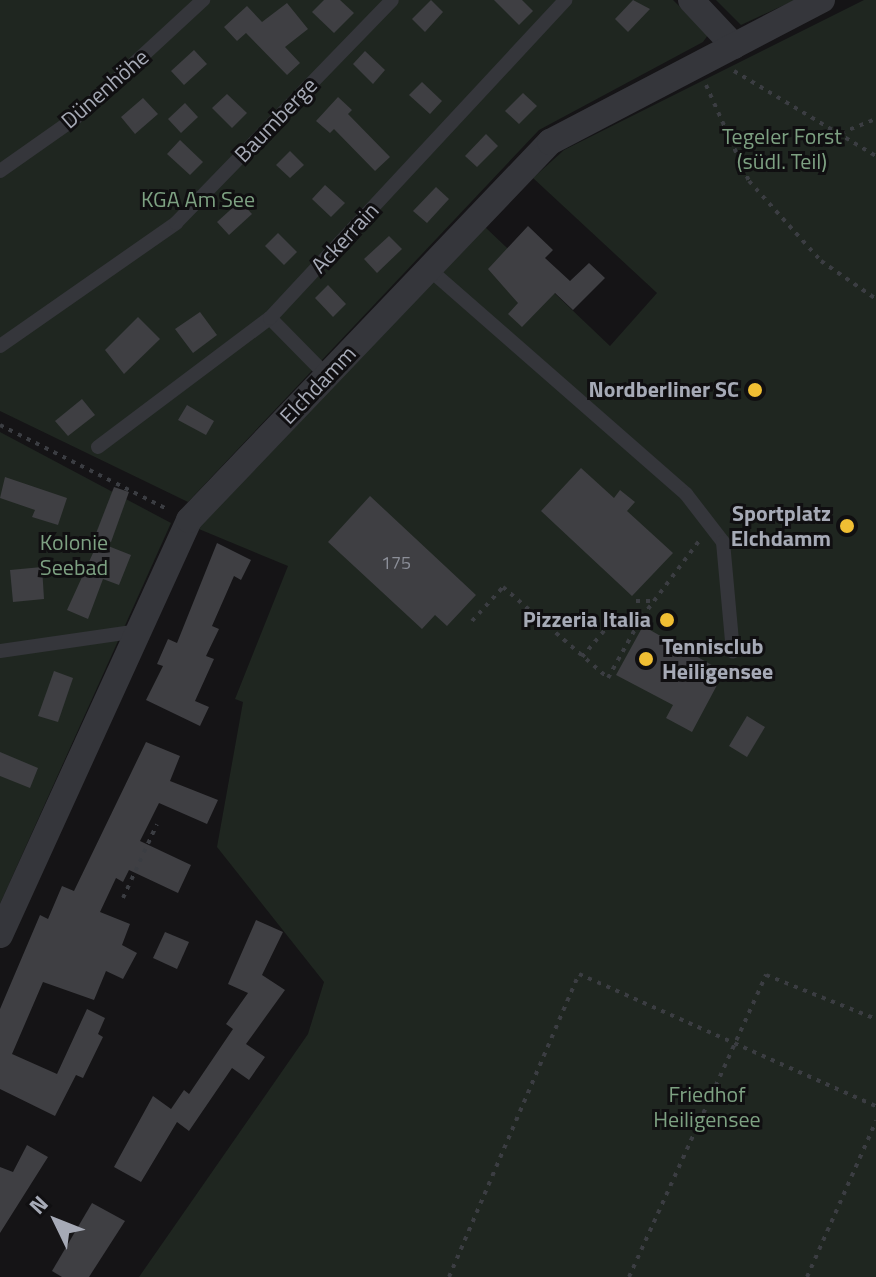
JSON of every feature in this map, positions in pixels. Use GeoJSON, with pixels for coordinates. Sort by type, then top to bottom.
{"type":"FeatureCollection","features":[{"type":"Feature","properties":{"kind":"street"},"geometry":{"type":"LineString","coordinates":[[691,0],[714,56]]}},
{"type":"Feature","properties":{"kind":"street","name":"Elchdamm"},"geometry":{"type":"LineString","coordinates":[[0,935],[189,520],[550,142],[822,0]]}},
{"type":"Feature","properties":{"kind":"lane","name":"Dünenhöhe"},"geometry":{"type":"LineString","coordinates":[[0,171],[74,119],[203,0]]}},
{"type":"Feature","properties":{"kind":"lane","name":"Baumberge"},"geometry":{"type":"LineString","coordinates":[[0,346],[176,223],[392,0]]}},
{"type":"Feature","properties":{"kind":"lane","name":"Ackerrain"},"geometry":{"type":"LineString","coordinates":[[98,447],[270,318],[566,0]]}},
{"type":"Feature","properties":{"kind":"lane"},"geometry":{"type":"LineString","coordinates":[[429,269],[686,494],[723,542],[730,575],[733,652]]}},
{"type":"Feature","properties":{"kind":"lane"},"geometry":{"type":"LineString","coordinates":[[270,318],[327,376]]}},
{"type":"Feature","properties":{"kind":"lane"},"geometry":{"type":"LineString","coordinates":[[0,651],[138,631]]}},
{"type":"Feature","properties":{"kind":"path"},"geometry":{"type":"LineString","coordinates":[[714,56],[876,156]]}},
{"type":"Feature","properties":{"kind":"path"},"geometry":{"type":"LineString","coordinates":[[714,56],[749,181],[821,261],[876,299]]}},
{"type":"Feature","properties":{"kind":"path"},"geometry":{"type":"LineString","coordinates":[[840,134],[876,119]]}},
{"type":"Feature","properties":{"kind":"path"},"geometry":{"type":"LineString","coordinates":[[0,425],[189,520]]}},
{"type":"Feature","properties":{"kind":"path"},"geometry":{"type":"LineString","coordinates":[[472,621],[503,587],[608,678],[642,617],[710,526]]}},
{"type":"Feature","properties":{"kind":"path"},"geometry":{"type":"LineString","coordinates":[[636,601],[654,601]]}},
{"type":"Feature","properties":{"kind":"path"},"geometry":{"type":"LineString","coordinates":[[582,657],[615,618],[642,617]]}},
{"type":"Feature","properties":{"kind":"path"},"geometry":{"type":"LineString","coordinates":[[123,898],[157,824]]}},
{"type":"Feature","properties":{"kind":"path"},"geometry":{"type":"LineString","coordinates":[[449,1277],[579,974],[876,1106]]}},
{"type":"Feature","properties":{"kind":"path"},"geometry":{"type":"LineString","coordinates":[[629,1277],[766,975],[876,1019]]}},
{"type":"Feature","properties":{"kind":"path"},"geometry":{"type":"LineString","coordinates":[[807,1277],[876,1121]]}},
{"type":"Feature","properties":{"kind":"green space","name":"KGA Am See"},"geometry":{"type":"Polygon","coordinates":[[[0,0],[673,0],[708,35],[703,42],[539,130],[188,502],[0,411],[0,0]]]}},
{"type":"Feature","properties":{"kind":"green space"},"geometry":{"type":"Polygon","coordinates":[[[716,0],[795,0],[741,25],[716,0]]]}},
{"type":"Feature","properties":{"kind":"green space"},"geometry":{"type":"Polygon","coordinates":[[[864,0],[876,0],[876,1277],[139,1277],[308,1034],[324,982],[217,847],[243,702],[235,699],[288,566],[194,527],[485,227],[610,346],[657,293],[533,178],[564,150],[864,0]]]}},
{"type":"Feature","properties":{"kind":"green space","name":"Kolonie Seebad"},"geometry":{"type":"Polygon","coordinates":[[[0,432],[171,523],[0,904],[0,432]]]}},
{"type":"Feature","properties":{"kind":"building"},"geometry":{"type":"Polygon","coordinates":[[[324,0],[340,0],[354,13],[334,33],[312,12],[324,0]]]}},
{"type":"Feature","properties":{"kind":"building"},"geometry":{"type":"Polygon","coordinates":[[[431,0],[443,12],[425,32],[412,19],[431,0]]]}},
{"type":"Feature","properties":{"kind":"building"},"geometry":{"type":"Polygon","coordinates":[[[494,0],[522,0],[533,11],[519,25],[494,0]]]}},
{"type":"Feature","properties":{"kind":"building"},"geometry":{"type":"Polygon","coordinates":[[[633,0],[650,9],[628,32],[615,19],[633,0]]]}},
{"type":"Feature","properties":{"kind":"building"},"geometry":{"type":"Polygon","coordinates":[[[287,3],[308,29],[285,47],[300,63],[287,75],[246,33],[237,41],[224,27],[247,6],[262,22],[287,3]]]}},
{"type":"Feature","properties":{"kind":"building"},"geometry":{"type":"Polygon","coordinates":[[[194,50],[207,64],[184,85],[171,71],[194,50]]]}},
{"type":"Feature","properties":{"kind":"building"},"geometry":{"type":"Polygon","coordinates":[[[365,51],[385,70],[373,84],[353,64],[365,51]]]}},
{"type":"Feature","properties":{"kind":"building"},"geometry":{"type":"Polygon","coordinates":[[[422,82],[442,101],[430,114],[409,95],[422,82]]]}},
{"type":"Feature","properties":{"kind":"building"},"geometry":{"type":"Polygon","coordinates":[[[523,93],[537,106],[519,124],[505,111],[523,93]]]}},
{"type":"Feature","properties":{"kind":"building"},"geometry":{"type":"Polygon","coordinates":[[[227,94],[247,113],[232,128],[212,108],[227,94]]]}},
{"type":"Feature","properties":{"kind":"building"},"geometry":{"type":"Polygon","coordinates":[[[338,97],[352,110],[348,114],[390,157],[375,171],[334,129],[330,133],[316,121],[338,97]]]}},
{"type":"Feature","properties":{"kind":"building"},"geometry":{"type":"Polygon","coordinates":[[[143,98],[158,114],[135,134],[121,117],[143,98]]]}},
{"type":"Feature","properties":{"kind":"building"},"geometry":{"type":"Polygon","coordinates":[[[185,103],[198,117],[181,133],[168,119],[185,103]]]}},
{"type":"Feature","properties":{"kind":"building"},"geometry":{"type":"Polygon","coordinates":[[[486,134],[498,146],[477,167],[465,156],[486,134]]]}},
{"type":"Feature","properties":{"kind":"building"},"geometry":{"type":"Polygon","coordinates":[[[180,140],[203,162],[190,175],[167,154],[180,140]]]}},
{"type":"Feature","properties":{"kind":"building"},"geometry":{"type":"Polygon","coordinates":[[[290,151],[304,165],[290,178],[276,165],[290,151]]]}},
{"type":"Feature","properties":{"kind":"building"},"geometry":{"type":"Polygon","coordinates":[[[325,185],[345,203],[331,217],[312,199],[325,185]]]}},
{"type":"Feature","properties":{"kind":"building"},"geometry":{"type":"Polygon","coordinates":[[[436,187],[449,199],[427,223],[413,211],[436,187]]]}},
{"type":"Feature","properties":{"kind":"building"},"geometry":{"type":"Polygon","coordinates":[[[240,201],[252,214],[229,235],[217,222],[240,201]]]}},
{"type":"Feature","properties":{"kind":"building"},"geometry":{"type":"Polygon","coordinates":[[[528,226],[553,250],[545,258],[570,281],[589,263],[605,278],[573,310],[555,293],[522,327],[508,314],[518,303],[488,269],[528,226]]]}},
{"type":"Feature","properties":{"kind":"building"},"geometry":{"type":"Polygon","coordinates":[[[278,233],[297,252],[284,265],[265,246],[278,233]]]}},
{"type":"Feature","properties":{"kind":"building"},"geometry":{"type":"Polygon","coordinates":[[[389,236],[402,249],[377,273],[364,259],[389,236]]]}},
{"type":"Feature","properties":{"kind":"building"},"geometry":{"type":"Polygon","coordinates":[[[328,285],[346,304],[333,317],[315,298],[328,285]]]}},
{"type":"Feature","properties":{"kind":"building"},"geometry":{"type":"Polygon","coordinates":[[[200,312],[217,335],[193,353],[175,329],[200,312]]]}},
{"type":"Feature","properties":{"kind":"building"},"geometry":{"type":"Polygon","coordinates":[[[138,317],[160,339],[124,374],[105,350],[138,317]]]}},
{"type":"Feature","properties":{"kind":"building"},"geometry":{"type":"Polygon","coordinates":[[[82,399],[95,415],[68,436],[55,421],[82,399]]]}},
{"type":"Feature","properties":{"kind":"building"},"geometry":{"type":"Polygon","coordinates":[[[187,405],[214,421],[206,435],[178,420],[187,405]]]}},
{"type":"Feature","properties":{"kind":"building"},"geometry":{"type":"Polygon","coordinates":[[[581,468],[614,498],[620,490],[635,502],[627,511],[673,553],[632,596],[541,511],[581,468]]]}},
{"type":"Feature","properties":{"kind":"building"},"geometry":{"type":"Polygon","coordinates":[[[5,477],[67,498],[58,525],[32,517],[35,510],[0,498],[5,477]]]}},
{"type":"Feature","properties":{"kind":"building"},"geometry":{"type":"Polygon","coordinates":[[[114,487],[129,492],[111,542],[95,536],[114,487]]]}},
{"type":"Feature","properties":{"kind":"building"},"geometry":{"type":"Polygon","coordinates":[[[370,496],[476,595],[447,626],[435,615],[422,629],[328,542],[370,496]]]}},
{"type":"Feature","properties":{"kind":"building"},"geometry":{"type":"Polygon","coordinates":[[[98,542],[131,555],[119,585],[103,579],[88,619],[67,610],[98,542]]]}},
{"type":"Feature","properties":{"kind":"building"},"geometry":{"type":"Polygon","coordinates":[[[217,543],[251,560],[241,580],[234,576],[212,626],[219,629],[206,656],[214,659],[195,701],[209,707],[200,726],[146,700],[163,666],[157,664],[168,639],[177,643],[217,543]]]}},
{"type":"Feature","properties":{"kind":"building"},"geometry":{"type":"Polygon","coordinates":[[[42,567],[44,599],[13,602],[10,570],[42,567]]]}},
{"type":"Feature","properties":{"kind":"building"},"geometry":{"type":"Polygon","coordinates":[[[643,626],[724,672],[692,732],[666,718],[673,705],[616,675],[643,626]]]}},
{"type":"Feature","properties":{"kind":"building"},"geometry":{"type":"Polygon","coordinates":[[[54,671],[73,678],[58,722],[38,716],[54,671]]]}},
{"type":"Feature","properties":{"kind":"building"},"geometry":{"type":"Polygon","coordinates":[[[747,716],[765,727],[747,757],[729,746],[747,716]]]}},
{"type":"Feature","properties":{"kind":"building"},"geometry":{"type":"Polygon","coordinates":[[[146,742],[180,756],[170,781],[218,800],[207,824],[159,803],[140,841],[191,865],[178,893],[129,870],[123,882],[116,878],[100,912],[130,924],[122,945],[137,953],[123,979],[106,971],[94,1000],[43,982],[12,1054],[57,1074],[87,1009],[105,1018],[98,1034],[103,1037],[83,1078],[76,1075],[55,1116],[0,1089],[0,1009],[40,915],[48,919],[62,886],[74,891],[146,742]]]}},
{"type":"Feature","properties":{"kind":"building"},"geometry":{"type":"Polygon","coordinates":[[[0,752],[38,768],[30,788],[0,776],[0,752]]]}},
{"type":"Feature","properties":{"kind":"building"},"geometry":{"type":"Polygon","coordinates":[[[256,920],[283,932],[262,975],[285,990],[246,1044],[265,1057],[249,1080],[232,1068],[189,1131],[177,1122],[141,1182],[114,1167],[153,1096],[171,1109],[184,1090],[189,1094],[233,1029],[226,1024],[248,993],[228,984],[256,920]]]}},
{"type":"Feature","properties":{"kind":"building"},"geometry":{"type":"Polygon","coordinates":[[[165,932],[189,942],[177,969],[153,958],[165,932]]]}},
{"type":"Feature","properties":{"kind":"building"},"geometry":{"type":"Polygon","coordinates":[[[27,1145],[48,1157],[0,1233],[0,1167],[13,1172],[27,1145]]]}},
{"type":"Feature","properties":{"kind":"building"},"geometry":{"type":"Polygon","coordinates":[[[92,1203],[125,1221],[89,1277],[62,1277],[52,1271],[92,1203]]]}},
{"type":"Feature","properties":{"kind":"place","name":"Nordberliner SC"},"geometry":{"type":"Point","coordinates":[755,390]}},
{"type":"Feature","properties":{"kind":"place","name":"Sportplatz Elchdamm"},"geometry":{"type":"Point","coordinates":[847,526]}},
{"type":"Feature","properties":{"kind":"place","name":"Pizzeria Italia"},"geometry":{"type":"Point","coordinates":[667,620]}},
{"type":"Feature","properties":{"kind":"place","name":"Tennisclub Heiligensee"},"geometry":{"type":"Point","coordinates":[646,659]}},
{"type":"Feature","properties":{"kind":"park label","name":"Tegeler Forst (südl. Teil)"},"geometry":{"type":"Point","coordinates":[782,148]}},
{"type":"Feature","properties":{"kind":"park label","name":"Friedhof Heiligensee"},"geometry":{"type":"Point","coordinates":[707,1106]}}]}
